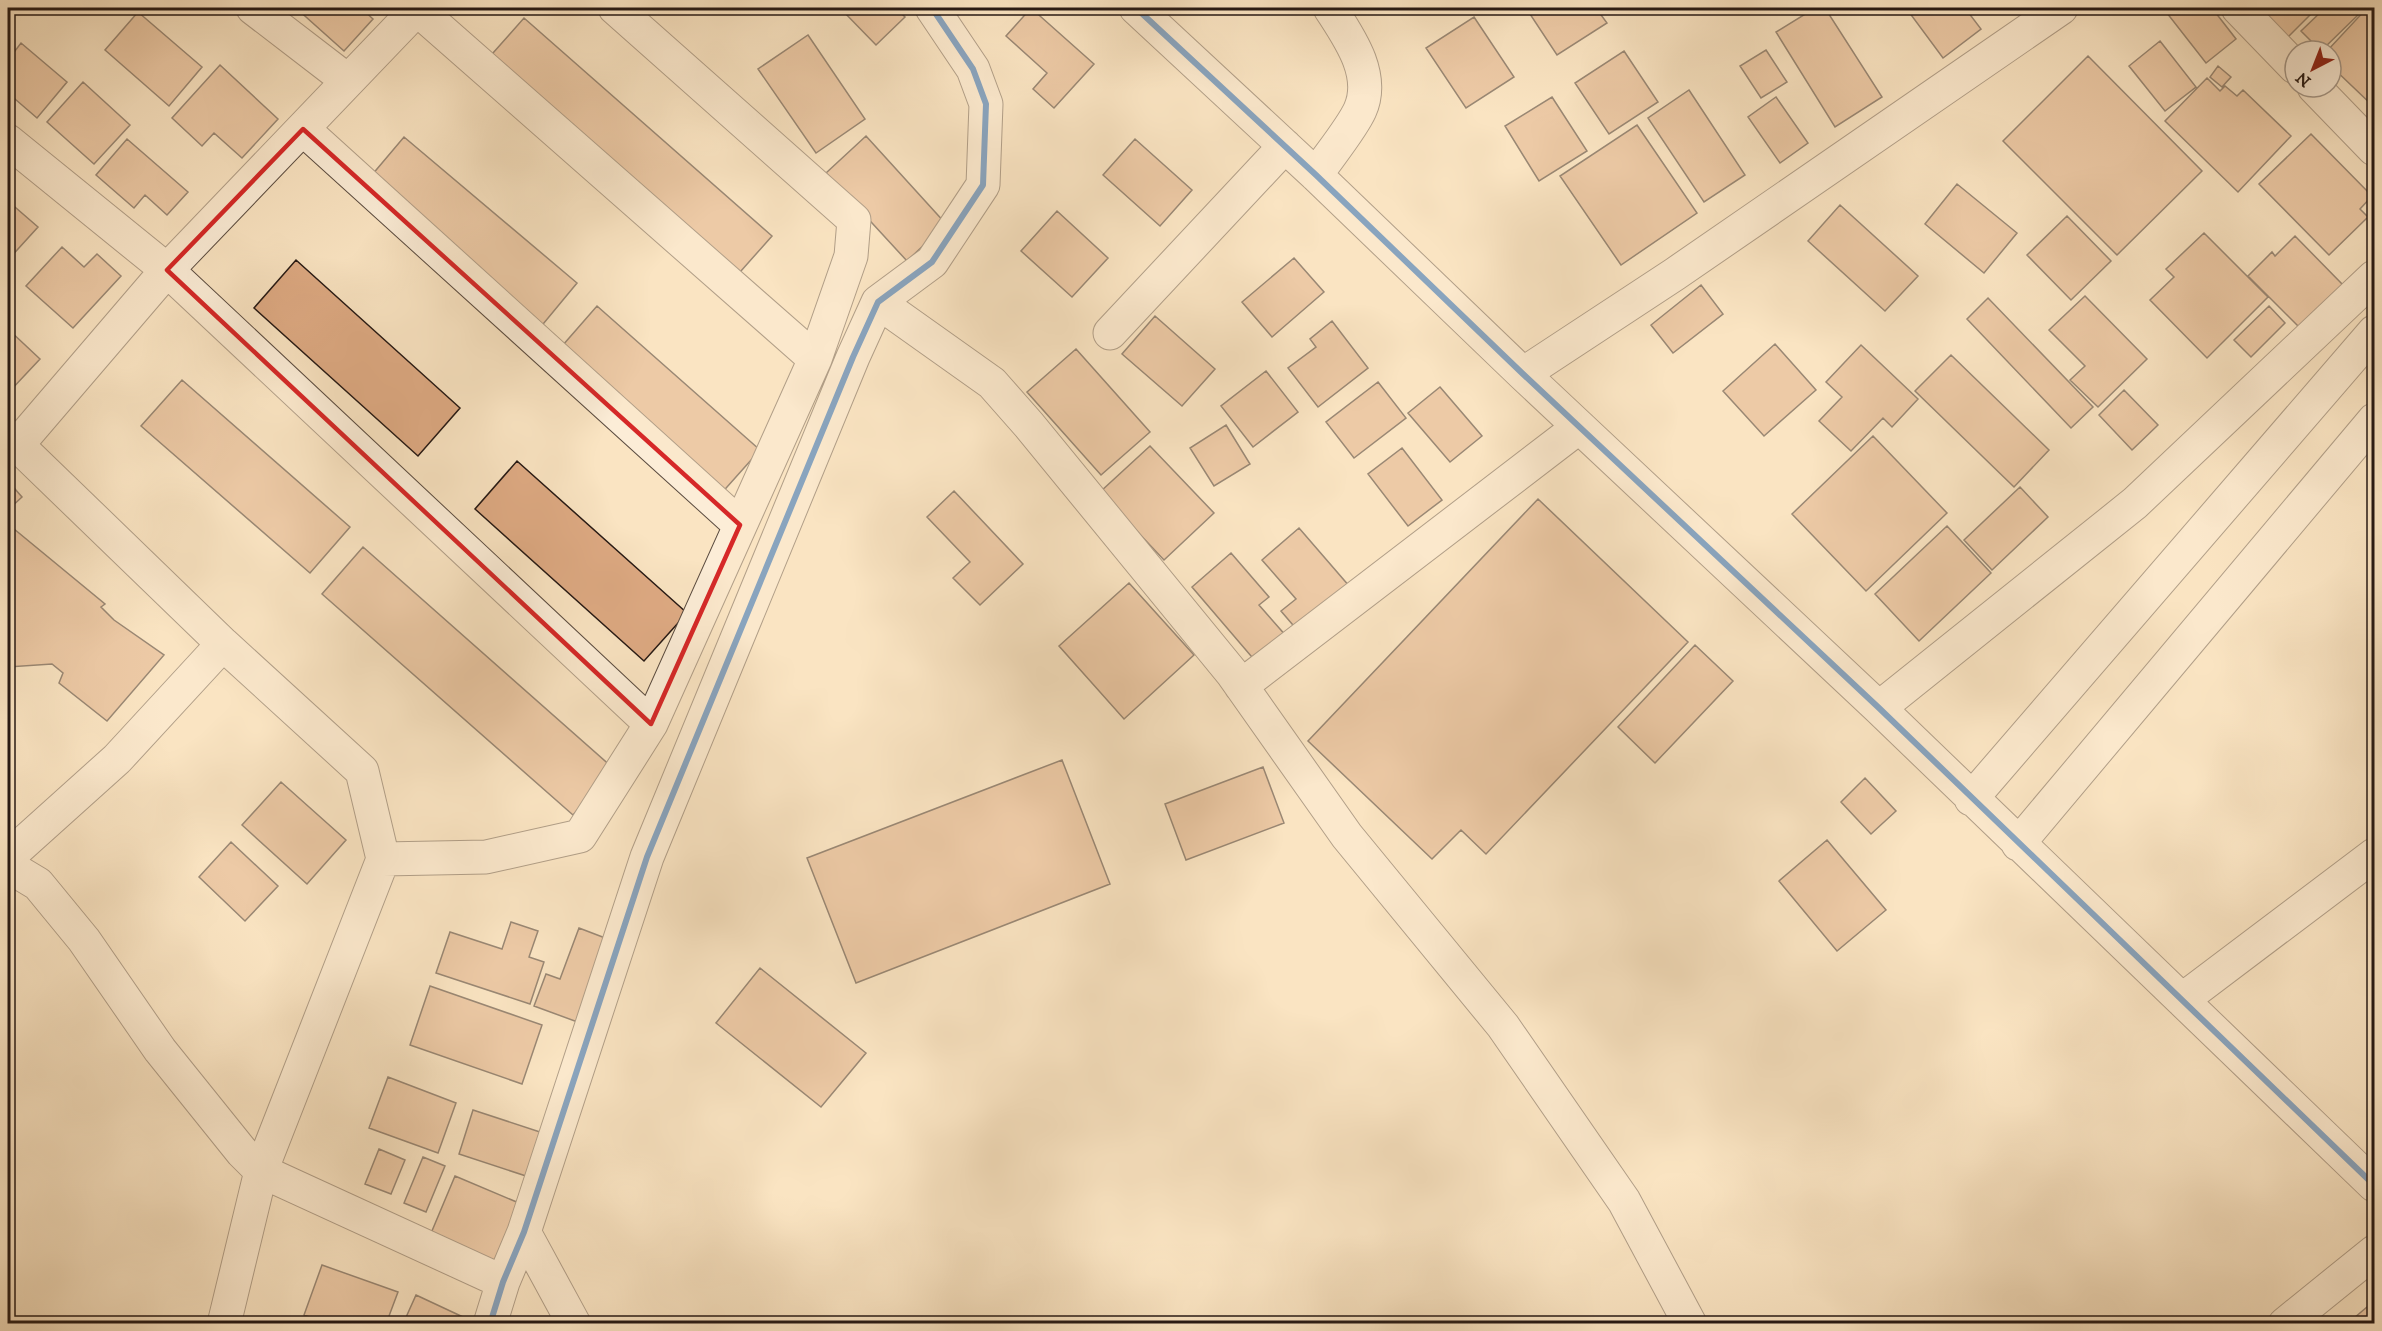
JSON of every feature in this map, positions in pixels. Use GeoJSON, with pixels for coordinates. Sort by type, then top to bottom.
{"type":"FeatureCollection","features":[{"type":"Feature","properties":{"kind":"street"},"geometry":{"type":"LineString","coordinates":[[253,8],[348,81]]}},
{"type":"Feature","properties":{"kind":"street"},"geometry":{"type":"LineString","coordinates":[[224,1323],[261,1171],[383,859],[362,771],[223,644],[13,440],[167,270],[417,8],[815,359]]}},
{"type":"Feature","properties":{"kind":"street"},"geometry":{"type":"LineString","coordinates":[[383,859],[486,856],[580,836],[651,724],[815,359],[851,256],[854,220],[615,8]]}},
{"type":"Feature","properties":{"kind":"street"},"geometry":{"type":"LineString","coordinates":[[490,1323],[503,1281],[524,1232],[646,856],[853,357],[879,302],[932,262],[983,185],[986,104],[973,69],[932,8]]}},
{"type":"Feature","properties":{"kind":"street"},"geometry":{"type":"LineString","coordinates":[[1136,8],[1316,175],[1523,374],[1879,708],[2374,1185]]}},
{"type":"Feature","properties":{"kind":"street"},"geometry":{"type":"LineString","coordinates":[[1316,175],[1360,110],[1365,89],[1360,63],[1352,41],[1330,8]]}},
{"type":"Feature","properties":{"kind":"street"},"geometry":{"type":"LineString","coordinates":[[1523,374],[1675,274],[2061,8]]}},
{"type":"Feature","properties":{"kind":"street"},"geometry":{"type":"LineString","coordinates":[[2238,8],[2283,55]]}},
{"type":"Feature","properties":{"kind":"street"},"geometry":{"type":"LineString","coordinates":[[2325,99],[2374,150]]}},
{"type":"Feature","properties":{"kind":"street"},"geometry":{"type":"LineString","coordinates":[[303,129],[740,525]]}},
{"type":"Feature","properties":{"kind":"street"},"geometry":{"type":"LineString","coordinates":[[8,141],[167,270],[651,724]]}},
{"type":"Feature","properties":{"kind":"street"},"geometry":{"type":"LineString","coordinates":[[1110,333],[1285,146]]}},
{"type":"Feature","properties":{"kind":"street"},"geometry":{"type":"LineString","coordinates":[[1879,708],[2135,503],[2374,277]]}},
{"type":"Feature","properties":{"kind":"street"},"geometry":{"type":"LineString","coordinates":[[879,302],[992,383],[1029,425],[1241,686],[1347,836],[1503,1026],[1624,1200],[1690,1323]]}},
{"type":"Feature","properties":{"kind":"street"},"geometry":{"type":"LineString","coordinates":[[1971,799],[2365,343],[2335,316]]}},
{"type":"Feature","properties":{"kind":"street"},"geometry":{"type":"LineString","coordinates":[[2018,844],[2374,420]]}},
{"type":"Feature","properties":{"kind":"street"},"geometry":{"type":"LineString","coordinates":[[1241,686],[1579,427]]}},
{"type":"Feature","properties":{"kind":"street"},"geometry":{"type":"LineString","coordinates":[[8,857],[117,759],[223,644]]}},
{"type":"Feature","properties":{"kind":"street"},"geometry":{"type":"LineString","coordinates":[[2182,1000],[2374,855]]}},
{"type":"Feature","properties":{"kind":"street"},"geometry":{"type":"LineString","coordinates":[[8,866],[38,884],[84,940],[160,1050],[242,1152],[261,1171],[503,1281]]}},
{"type":"Feature","properties":{"kind":"street"},"geometry":{"type":"LineString","coordinates":[[524,1232],[574,1323]]}},
{"type":"Feature","properties":{"kind":"street"},"geometry":{"type":"LineString","coordinates":[[2285,1323],[2374,1252]]}},
{"type":"Feature","properties":{"kind":"highlighted area"},"geometry":{"type":"Polygon","coordinates":[[[303,129],[740,525],[651,724],[167,270],[303,129]]]}},
{"type":"Feature","properties":{"kind":"building"},"geometry":{"type":"Polygon","coordinates":[[[296,8],[361,8],[373,19],[344,51],[296,8]]]}},
{"type":"Feature","properties":{"kind":"building"},"geometry":{"type":"Polygon","coordinates":[[[840,8],[896,8],[905,17],[876,45],[840,8]]]}},
{"type":"Feature","properties":{"kind":"building"},"geometry":{"type":"Polygon","coordinates":[[[1031,8],[1094,64],[1054,108],[1033,89],[1047,73],[1006,36],[1031,8]]]}},
{"type":"Feature","properties":{"kind":"building"},"geometry":{"type":"Polygon","coordinates":[[[1526,8],[1596,8],[1607,23],[1557,55],[1526,8]]]}},
{"type":"Feature","properties":{"kind":"building"},"geometry":{"type":"Polygon","coordinates":[[[1815,8],[1825,8],[1882,97],[1835,127],[1776,32],[1815,8]]]}},
{"type":"Feature","properties":{"kind":"building"},"geometry":{"type":"Polygon","coordinates":[[[1906,8],[1965,8],[1981,29],[1943,58],[1906,8]]]}},
{"type":"Feature","properties":{"kind":"building"},"geometry":{"type":"Polygon","coordinates":[[[2163,8],[2212,8],[2236,39],[2206,63],[2163,8]]]}},
{"type":"Feature","properties":{"kind":"building"},"geometry":{"type":"Polygon","coordinates":[[[2258,8],[2317,8],[2288,37],[2258,8]]]}},
{"type":"Feature","properties":{"kind":"building"},"geometry":{"type":"Polygon","coordinates":[[[2325,8],[2353,8],[2359,14],[2333,39],[2309,39],[2301,31],[2325,8]]]}},
{"type":"Feature","properties":{"kind":"building"},"geometry":{"type":"Polygon","coordinates":[[[2367,8],[2374,10],[2374,107],[2343,77],[2343,39],[2338,39],[2367,8]]]}},
{"type":"Feature","properties":{"kind":"building"},"geometry":{"type":"Polygon","coordinates":[[[138,12],[202,67],[169,106],[105,50],[138,12]]]}},
{"type":"Feature","properties":{"kind":"building"},"geometry":{"type":"Polygon","coordinates":[[[1474,17],[1514,77],[1466,108],[1426,48],[1474,17]]]}},
{"type":"Feature","properties":{"kind":"building"},"geometry":{"type":"Polygon","coordinates":[[[524,18],[772,236],[733,280],[485,62],[524,18]]]}},
{"type":"Feature","properties":{"kind":"building"},"geometry":{"type":"Polygon","coordinates":[[[808,35],[865,119],[816,153],[758,69],[808,35]]]}},
{"type":"Feature","properties":{"kind":"building"},"geometry":{"type":"Polygon","coordinates":[[[2160,41],[2196,87],[2165,111],[2129,66],[2160,41]]]}},
{"type":"Feature","properties":{"kind":"building"},"geometry":{"type":"Polygon","coordinates":[[[21,43],[67,82],[37,118],[8,93],[8,60],[21,43]]]}},
{"type":"Feature","properties":{"kind":"building"},"geometry":{"type":"Polygon","coordinates":[[[1766,50],[1787,82],[1761,98],[1740,66],[1766,50]]]}},
{"type":"Feature","properties":{"kind":"building"},"geometry":{"type":"Polygon","coordinates":[[[1624,51],[1658,102],[1609,134],[1575,83],[1624,51]]]}},
{"type":"Feature","properties":{"kind":"building"},"geometry":{"type":"Polygon","coordinates":[[[2088,56],[2202,171],[2117,255],[2003,141],[2088,56]]]}},
{"type":"Feature","properties":{"kind":"building"},"geometry":{"type":"Polygon","coordinates":[[[220,65],[278,119],[242,158],[214,133],[202,146],[172,118],[220,65]]]}},
{"type":"Feature","properties":{"kind":"building"},"geometry":{"type":"Polygon","coordinates":[[[2218,66],[2231,77],[2222,87],[2210,77],[2218,66]]]}},
{"type":"Feature","properties":{"kind":"building"},"geometry":{"type":"Polygon","coordinates":[[[2207,78],[2220,91],[2225,86],[2237,96],[2243,90],[2291,136],[2238,192],[2165,121],[2207,78]]]}},
{"type":"Feature","properties":{"kind":"building"},"geometry":{"type":"Polygon","coordinates":[[[83,82],[130,125],[94,164],[47,122],[83,82]]]}},
{"type":"Feature","properties":{"kind":"building"},"geometry":{"type":"Polygon","coordinates":[[[1689,90],[1745,175],[1704,202],[1648,118],[1689,90]]]}},
{"type":"Feature","properties":{"kind":"building"},"geometry":{"type":"Polygon","coordinates":[[[1552,97],[1587,151],[1539,181],[1505,126],[1552,97]]]}},
{"type":"Feature","properties":{"kind":"building"},"geometry":{"type":"Polygon","coordinates":[[[1776,97],[1808,143],[1780,163],[1748,117],[1776,97]]]}},
{"type":"Feature","properties":{"kind":"building"},"geometry":{"type":"Polygon","coordinates":[[[1637,125],[1697,213],[1621,265],[1560,176],[1637,125]]]}},
{"type":"Feature","properties":{"kind":"building"},"geometry":{"type":"Polygon","coordinates":[[[2311,134],[2372,196],[2360,209],[2368,217],[2329,255],[2259,184],[2311,134]]]}},
{"type":"Feature","properties":{"kind":"building"},"geometry":{"type":"Polygon","coordinates":[[[866,136],[946,224],[907,261],[826,173],[866,136]]]}},
{"type":"Feature","properties":{"kind":"building"},"geometry":{"type":"Polygon","coordinates":[[[404,137],[577,283],[539,329],[366,182],[404,137]]]}},
{"type":"Feature","properties":{"kind":"building"},"geometry":{"type":"Polygon","coordinates":[[[127,139],[188,192],[167,215],[145,195],[134,208],[96,175],[127,139]]]}},
{"type":"Feature","properties":{"kind":"building"},"geometry":{"type":"Polygon","coordinates":[[[1135,139],[1192,190],[1160,226],[1103,175],[1135,139]]]}},
{"type":"Feature","properties":{"kind":"building"},"geometry":{"type":"Polygon","coordinates":[[[1957,184],[2017,233],[1984,273],[1925,224],[1957,184]]]}},
{"type":"Feature","properties":{"kind":"building"},"geometry":{"type":"Polygon","coordinates":[[[8,201],[38,227],[8,260],[8,201]]]}},
{"type":"Feature","properties":{"kind":"building"},"geometry":{"type":"Polygon","coordinates":[[[1840,205],[1918,276],[1885,311],[1808,241],[1840,205]]]}},
{"type":"Feature","properties":{"kind":"building"},"geometry":{"type":"Polygon","coordinates":[[[1057,211],[1108,258],[1072,297],[1021,251],[1057,211]]]}},
{"type":"Feature","properties":{"kind":"building"},"geometry":{"type":"Polygon","coordinates":[[[2067,216],[2111,261],[2071,300],[2027,255],[2067,216]]]}},
{"type":"Feature","properties":{"kind":"building"},"geometry":{"type":"Polygon","coordinates":[[[2204,233],[2268,297],[2207,358],[2150,300],[2174,277],[2166,269],[2204,233]]]}},
{"type":"Feature","properties":{"kind":"building"},"geometry":{"type":"Polygon","coordinates":[[[2295,236],[2343,285],[2299,327],[2248,276],[2272,252],[2275,256],[2295,236]]]}},
{"type":"Feature","properties":{"kind":"building"},"geometry":{"type":"Polygon","coordinates":[[[62,247],[84,267],[97,254],[121,276],[73,328],[26,286],[62,247]]]}},
{"type":"Feature","properties":{"kind":"building"},"geometry":{"type":"Polygon","coordinates":[[[1294,258],[1324,292],[1272,337],[1242,302],[1294,258]]]}},
{"type":"Feature","properties":{"kind":"building"},"geometry":{"type":"Polygon","coordinates":[[[296,260],[460,408],[418,456],[254,308],[296,260]]]}},
{"type":"Feature","properties":{"kind":"building"},"geometry":{"type":"Polygon","coordinates":[[[1701,285],[1723,314],[1673,353],[1651,325],[1701,285]]]}},
{"type":"Feature","properties":{"kind":"building"},"geometry":{"type":"Polygon","coordinates":[[[2085,296],[2147,359],[2098,407],[2070,380],[2085,366],[2049,330],[2085,296]]]}},
{"type":"Feature","properties":{"kind":"building"},"geometry":{"type":"Polygon","coordinates":[[[1988,298],[2093,407],[2071,428],[1967,319],[1988,298]]]}},
{"type":"Feature","properties":{"kind":"building"},"geometry":{"type":"Polygon","coordinates":[[[597,306],[760,450],[719,496],[556,353],[597,306]]]}},
{"type":"Feature","properties":{"kind":"building"},"geometry":{"type":"Polygon","coordinates":[[[2269,306],[2285,323],[2251,357],[2234,340],[2269,306]]]}},
{"type":"Feature","properties":{"kind":"building"},"geometry":{"type":"Polygon","coordinates":[[[1155,316],[1215,369],[1182,406],[1122,354],[1155,316]]]}},
{"type":"Feature","properties":{"kind":"building"},"geometry":{"type":"Polygon","coordinates":[[[1332,321],[1368,368],[1318,407],[1288,368],[1316,347],[1310,339],[1332,321]]]}},
{"type":"Feature","properties":{"kind":"building"},"geometry":{"type":"Polygon","coordinates":[[[8,329],[40,359],[10,391],[8,389],[8,329]]]}},
{"type":"Feature","properties":{"kind":"building"},"geometry":{"type":"Polygon","coordinates":[[[1775,344],[1816,390],[1764,436],[1723,391],[1775,344]]]}},
{"type":"Feature","properties":{"kind":"building"},"geometry":{"type":"Polygon","coordinates":[[[1861,345],[1918,399],[1892,427],[1883,418],[1851,451],[1819,421],[1842,397],[1826,382],[1861,345]]]}},
{"type":"Feature","properties":{"kind":"building"},"geometry":{"type":"Polygon","coordinates":[[[1076,349],[1150,432],[1101,475],[1027,392],[1076,349]]]}},
{"type":"Feature","properties":{"kind":"building"},"geometry":{"type":"Polygon","coordinates":[[[1951,355],[2049,450],[2014,487],[1915,391],[1951,355]]]}},
{"type":"Feature","properties":{"kind":"building"},"geometry":{"type":"Polygon","coordinates":[[[1266,371],[1298,412],[1253,447],[1221,406],[1266,371]]]}},
{"type":"Feature","properties":{"kind":"building"},"geometry":{"type":"Polygon","coordinates":[[[182,380],[350,527],[310,573],[141,426],[182,380]]]}},
{"type":"Feature","properties":{"kind":"building"},"geometry":{"type":"Polygon","coordinates":[[[1378,382],[1406,418],[1354,458],[1326,422],[1378,382]]]}},
{"type":"Feature","properties":{"kind":"building"},"geometry":{"type":"Polygon","coordinates":[[[1440,387],[1482,436],[1450,462],[1408,413],[1440,387]]]}},
{"type":"Feature","properties":{"kind":"building"},"geometry":{"type":"Polygon","coordinates":[[[2124,390],[2158,425],[2132,450],[2099,415],[2124,390]]]}},
{"type":"Feature","properties":{"kind":"building"},"geometry":{"type":"Polygon","coordinates":[[[1226,425],[1250,464],[1214,486],[1190,448],[1226,425]]]}},
{"type":"Feature","properties":{"kind":"building"},"geometry":{"type":"Polygon","coordinates":[[[1873,436],[1947,513],[1866,591],[1792,514],[1873,436]]]}},
{"type":"Feature","properties":{"kind":"building"},"geometry":{"type":"Polygon","coordinates":[[[1150,446],[1214,513],[1164,560],[1100,492],[1150,446]]]}},
{"type":"Feature","properties":{"kind":"building"},"geometry":{"type":"Polygon","coordinates":[[[1402,448],[1442,500],[1408,526],[1368,474],[1402,448]]]}},
{"type":"Feature","properties":{"kind":"building"},"geometry":{"type":"Polygon","coordinates":[[[517,461],[687,613],[644,661],[475,509],[517,461]]]}},
{"type":"Feature","properties":{"kind":"building"},"geometry":{"type":"Polygon","coordinates":[[[8,481],[22,497],[8,510],[8,481]]]}},
{"type":"Feature","properties":{"kind":"building"},"geometry":{"type":"Polygon","coordinates":[[[2020,487],[2048,517],[1992,570],[1964,540],[2020,487]]]}},
{"type":"Feature","properties":{"kind":"building"},"geometry":{"type":"Polygon","coordinates":[[[954,491],[1023,564],[980,605],[953,578],[970,562],[927,517],[954,491]]]}},
{"type":"Feature","properties":{"kind":"building"},"geometry":{"type":"Polygon","coordinates":[[[1538,499],[1688,642],[1486,854],[1461,830],[1432,859],[1308,741],[1538,499]]]}},
{"type":"Feature","properties":{"kind":"building"},"geometry":{"type":"Polygon","coordinates":[[[8,524],[105,604],[101,607],[114,620],[164,655],[107,721],[59,683],[63,673],[52,664],[8,667],[8,524]]]}},
{"type":"Feature","properties":{"kind":"building"},"geometry":{"type":"Polygon","coordinates":[[[1947,526],[1991,573],[1919,641],[1875,594],[1947,526]]]}},
{"type":"Feature","properties":{"kind":"building"},"geometry":{"type":"Polygon","coordinates":[[[1299,528],[1350,587],[1298,631],[1281,611],[1296,599],[1262,560],[1299,528]]]}},
{"type":"Feature","properties":{"kind":"building"},"geometry":{"type":"Polygon","coordinates":[[[363,547],[613,768],[573,815],[322,594],[363,547]]]}},
{"type":"Feature","properties":{"kind":"building"},"geometry":{"type":"Polygon","coordinates":[[[1231,553],[1269,597],[1259,605],[1287,637],[1257,663],[1192,587],[1231,553]]]}},
{"type":"Feature","properties":{"kind":"building"},"geometry":{"type":"Polygon","coordinates":[[[1129,583],[1194,655],[1124,719],[1059,646],[1129,583]]]}},
{"type":"Feature","properties":{"kind":"building"},"geometry":{"type":"Polygon","coordinates":[[[1695,645],[1733,681],[1655,763],[1618,727],[1695,645]]]}},
{"type":"Feature","properties":{"kind":"building"},"geometry":{"type":"Polygon","coordinates":[[[1062,760],[1110,884],[856,983],[807,858],[1062,760]]]}},
{"type":"Feature","properties":{"kind":"building"},"geometry":{"type":"Polygon","coordinates":[[[1263,767],[1284,823],[1186,860],[1165,804],[1263,767]]]}},
{"type":"Feature","properties":{"kind":"building"},"geometry":{"type":"Polygon","coordinates":[[[1865,778],[1896,811],[1871,834],[1841,802],[1865,778]]]}},
{"type":"Feature","properties":{"kind":"building"},"geometry":{"type":"Polygon","coordinates":[[[281,782],[346,840],[307,884],[242,825],[281,782]]]}},
{"type":"Feature","properties":{"kind":"building"},"geometry":{"type":"Polygon","coordinates":[[[1827,840],[1886,910],[1837,951],[1779,881],[1827,840]]]}},
{"type":"Feature","properties":{"kind":"building"},"geometry":{"type":"Polygon","coordinates":[[[231,842],[278,886],[245,921],[199,877],[231,842]]]}},
{"type":"Feature","properties":{"kind":"building"},"geometry":{"type":"Polygon","coordinates":[[[511,922],[538,931],[529,957],[544,962],[530,1004],[436,973],[450,932],[502,949],[511,922]]]}},
{"type":"Feature","properties":{"kind":"building"},"geometry":{"type":"Polygon","coordinates":[[[579,928],[613,941],[583,1024],[534,1006],[546,974],[560,979],[579,928]]]}},
{"type":"Feature","properties":{"kind":"building"},"geometry":{"type":"Polygon","coordinates":[[[760,968],[866,1053],[821,1107],[716,1023],[760,968]]]}},
{"type":"Feature","properties":{"kind":"building"},"geometry":{"type":"Polygon","coordinates":[[[430,986],[542,1025],[522,1084],[410,1045],[430,986]]]}},
{"type":"Feature","properties":{"kind":"building"},"geometry":{"type":"Polygon","coordinates":[[[388,1077],[456,1103],[438,1153],[369,1128],[388,1077]]]}},
{"type":"Feature","properties":{"kind":"building"},"geometry":{"type":"Polygon","coordinates":[[[473,1110],[540,1132],[526,1176],[459,1154],[473,1110]]]}},
{"type":"Feature","properties":{"kind":"building"},"geometry":{"type":"Polygon","coordinates":[[[379,1149],[405,1160],[391,1194],[365,1184],[379,1149]]]}},
{"type":"Feature","properties":{"kind":"building"},"geometry":{"type":"Polygon","coordinates":[[[423,1157],[445,1166],[426,1212],[404,1203],[423,1157]]]}},
{"type":"Feature","properties":{"kind":"building"},"geometry":{"type":"Polygon","coordinates":[[[455,1176],[519,1203],[493,1264],[429,1238],[455,1176]]]}},
{"type":"Feature","properties":{"kind":"building"},"geometry":{"type":"Polygon","coordinates":[[[322,1265],[398,1292],[386,1324],[328,1324],[304,1315],[322,1265]]]}},
{"type":"Feature","properties":{"kind":"building"},"geometry":{"type":"Polygon","coordinates":[[[416,1295],[478,1324],[403,1324],[416,1295]]]}},
{"type":"Feature","properties":{"kind":"building"},"geometry":{"type":"Polygon","coordinates":[[[2374,1301],[2374,1324],[2347,1324],[2374,1301]]]}},
{"type":"Feature","properties":{"kind":"cycle path"},"geometry":{"type":"LineString","coordinates":[[490,1324],[503,1282],[524,1232],[647,857],[853,357],[878,302],[932,262],[983,185],[986,104],[973,69],[932,8]]}},
{"type":"Feature","properties":{"kind":"cycle path"},"geometry":{"type":"LineString","coordinates":[[1136,8],[1316,175],[1523,374],[1879,708],[2374,1185]]}}]}
